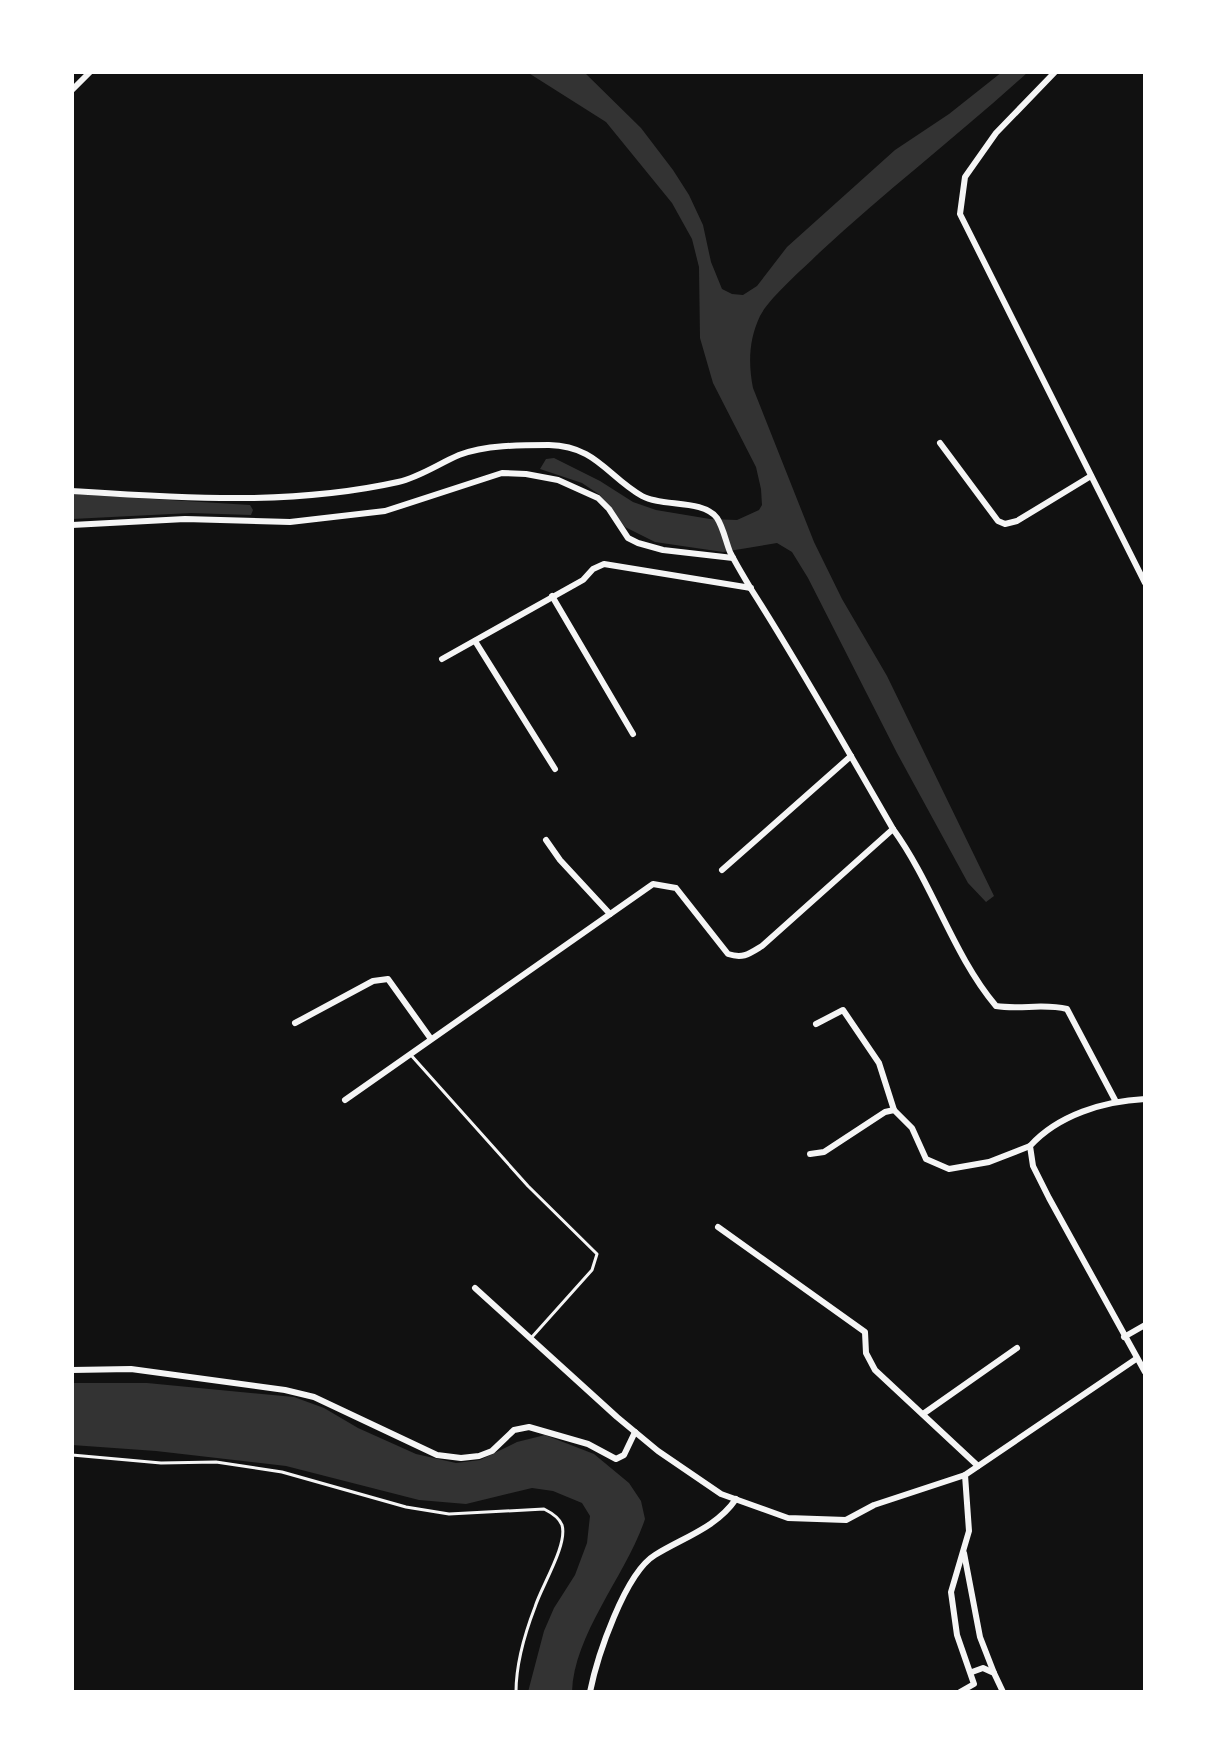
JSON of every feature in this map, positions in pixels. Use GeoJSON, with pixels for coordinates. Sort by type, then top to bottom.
{"type":"FeatureCollection","features":[{"type":"Feature","properties":{"kind":"street"},"geometry":{"type":"LineString","coordinates":[[72,90],[90,72]]}},
{"type":"Feature","properties":{"kind":"street"},"geometry":{"type":"LineString","coordinates":[[1055,72],[996,133],[965,177],[960,214],[1145,583]]}},
{"type":"Feature","properties":{"kind":"street"},"geometry":{"type":"LineString","coordinates":[[940,443],[998,521],[1005,524],[1017,521],[1091,476]]}},
{"type":"Feature","properties":{"kind":"street"},"geometry":{"type":"LineString","coordinates":[[72,491],[208,498],[313,496],[400,482],[428,472],[459,455],[486,448],[551,445],[579,450],[603,464],[642,496],[695,506],[717,518],[732,556],[780,631],[893,829],[923,875],[980,988],[996,1006],[1011,1008],[1031,1005],[1067,1009],[1115,1100]]}},
{"type":"Feature","properties":{"kind":"street"},"geometry":{"type":"LineString","coordinates":[[72,525],[185,519],[290,522],[373,513],[502,473],[526,474],[558,480],[598,498],[628,538],[638,543],[663,550],[732,556]]}},
{"type":"Feature","properties":{"kind":"street"},"geometry":{"type":"LineString","coordinates":[[442,659],[583,580],[593,569],[604,564],[751,588]]}},
{"type":"Feature","properties":{"kind":"street"},"geometry":{"type":"LineString","coordinates":[[552,596],[633,734]]}},
{"type":"Feature","properties":{"kind":"street"},"geometry":{"type":"LineString","coordinates":[[475,641],[555,769]]}},
{"type":"Feature","properties":{"kind":"street"},"geometry":{"type":"LineString","coordinates":[[722,870],[851,756]]}},
{"type":"Feature","properties":{"kind":"street"},"geometry":{"type":"LineString","coordinates":[[345,1100],[653,884],[676,888],[728,954],[739,958],[762,946],[893,829]]}},
{"type":"Feature","properties":{"kind":"street"},"geometry":{"type":"LineString","coordinates":[[546,840],[560,860],[610,914]]}},
{"type":"Feature","properties":{"kind":"street"},"geometry":{"type":"LineString","coordinates":[[295,1023],[373,981],[388,979],[431,1039]]}},
{"type":"Feature","properties":{"kind":"street"},"geometry":{"type":"LineString","coordinates":[[816,1024],[843,1010],[879,1063],[894,1110],[912,1128],[926,1159],[949,1169],[989,1162],[1030,1146],[1041,1134],[1063,1120],[1115,1100],[1145,1099]]}},
{"type":"Feature","properties":{"kind":"street"},"geometry":{"type":"LineString","coordinates":[[810,1154],[824,1152],[885,1112],[894,1110]]}},
{"type":"Feature","properties":{"kind":"street"},"geometry":{"type":"LineString","coordinates":[[1030,1146],[1033,1166],[1145,1372]]}},
{"type":"Feature","properties":{"kind":"street"},"geometry":{"type":"LineString","coordinates":[[718,1227],[865,1332],[866,1353],[875,1370],[978,1466]]}},
{"type":"Feature","properties":{"kind":"street"},"geometry":{"type":"LineString","coordinates":[[475,1288],[635,1432],[721,1494],[788,1518],[846,1520],[874,1505],[965,1475],[1136,1359]]}},
{"type":"Feature","properties":{"kind":"street"},"geometry":{"type":"LineString","coordinates":[[1124,1337],[1145,1325]]}},
{"type":"Feature","properties":{"kind":"street"},"geometry":{"type":"LineString","coordinates":[[923,1414],[1017,1348]]}},
{"type":"Feature","properties":{"kind":"street"},"geometry":{"type":"LineString","coordinates":[[72,1370],[131,1369],[285,1390],[314,1397],[437,1455],[461,1458],[492,1451],[514,1430],[529,1427],[588,1444],[616,1459],[624,1455],[635,1432]]}},
{"type":"Feature","properties":{"kind":"street"},"geometry":{"type":"LineString","coordinates":[[960,1692],[974,1684],[957,1635],[951,1592],[969,1531],[965,1475]]}},
{"type":"Feature","properties":{"kind":"street"},"geometry":{"type":"LineString","coordinates":[[590,1692],[596,1665],[617,1611],[640,1566],[696,1534],[728,1511],[736,1499]]}},
{"type":"Feature","properties":{"kind":"street"},"geometry":{"type":"LineString","coordinates":[[964,1550],[980,1637],[1003,1692]]}},
{"type":"Feature","properties":{"kind":"street"},"geometry":{"type":"LineString","coordinates":[[972,1672],[983,1668],[994,1673]]}},
{"type":"Feature","properties":{"kind":"lane"},"geometry":{"type":"LineString","coordinates":[[409,1053],[528,1186],[597,1254],[592,1270],[530,1340]]}},
{"type":"Feature","properties":{"kind":"path"},"geometry":{"type":"LineString","coordinates":[[72,1455],[161,1463],[229,1464],[282,1472],[406,1507],[449,1514],[544,1509],[554,1514],[562,1525],[561,1541],[527,1631],[516,1692]]}},
{"type":"Feature","properties":{"kind":"shaded area"},"geometry":{"type":"Polygon","coordinates":[[[527,72],[584,72],[641,128],[689,195],[703,225],[711,262],[722,289],[743,295],[757,286],[787,247],[895,150],[949,114],[1002,72],[1028,72],[787,283],[760,316],[750,351],[753,388],[814,542],[842,599],[887,676],[994,896],[986,902],[968,883],[792,552],[777,543],[723,552],[655,542],[625,527],[600,495],[582,483],[540,469],[546,459],[554,458],[633,502],[656,510],[710,519],[737,520],[759,510],[762,505],[756,467],[713,383],[700,338],[699,267],[692,239],[672,203],[606,122],[527,72]]]}},
{"type":"Feature","properties":{"kind":"shaded area"},"geometry":{"type":"Polygon","coordinates":[[[72,494],[250,505],[253,510],[251,515],[191,513],[72,519],[72,494]]]}},
{"type":"Feature","properties":{"kind":"shaded area"},"geometry":{"type":"Polygon","coordinates":[[[72,1383],[147,1383],[294,1397],[324,1408],[358,1428],[416,1454],[456,1463],[480,1460],[517,1442],[545,1435],[594,1454],[629,1483],[641,1501],[645,1519],[591,1626],[575,1670],[572,1692],[528,1692],[544,1631],[575,1575],[587,1543],[590,1516],[582,1503],[553,1491],[532,1488],[466,1504],[419,1500],[286,1466],[72,1445],[72,1383]]]}}]}
